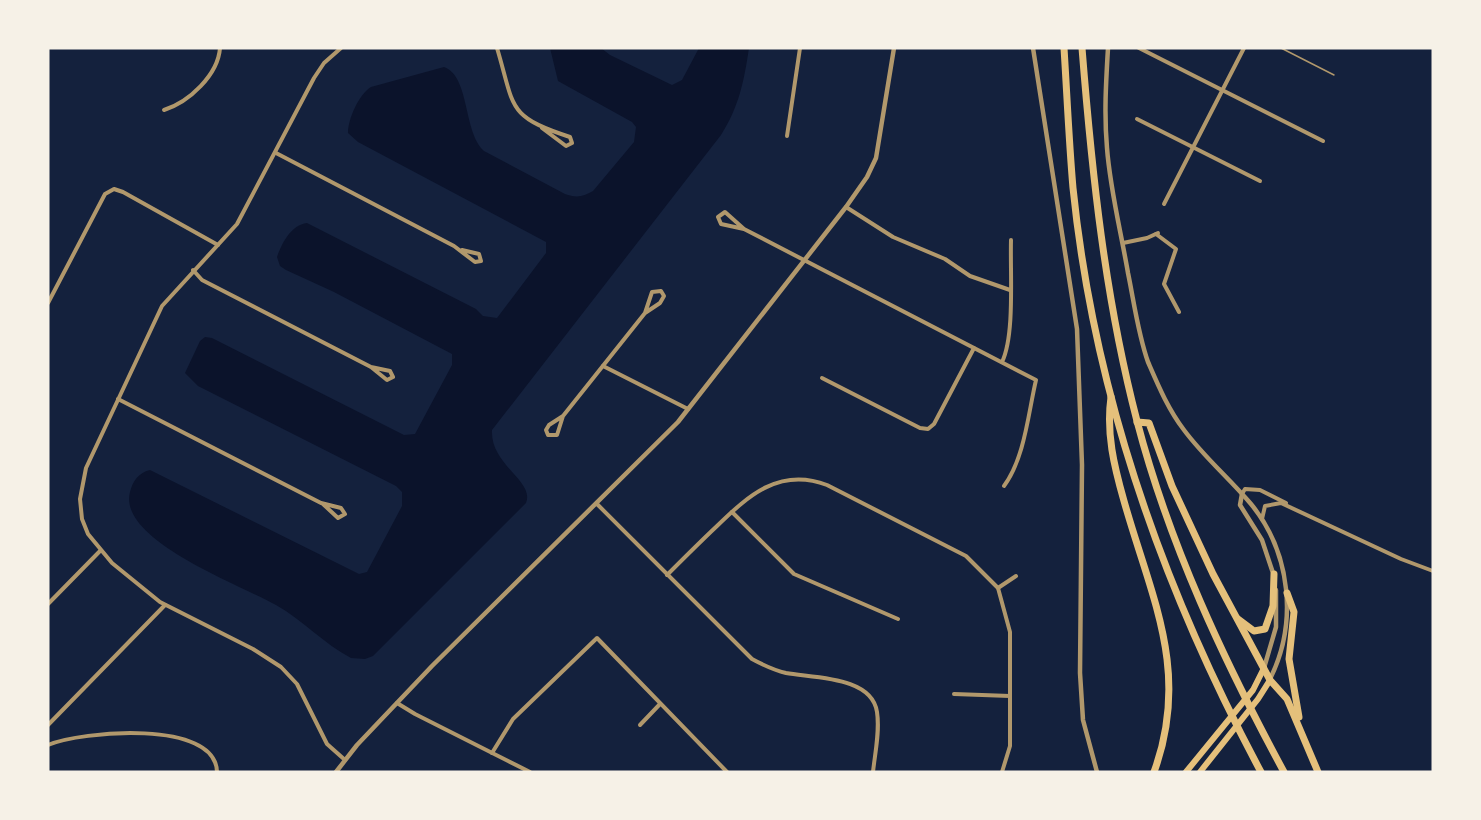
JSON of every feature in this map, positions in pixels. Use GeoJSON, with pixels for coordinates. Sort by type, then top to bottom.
{"type":"FeatureCollection","features":[{"type":"Feature","properties":{"kind":"highway"},"geometry":{"type":"LineString","coordinates":[[1064,48],[1073,189],[1084,264],[1111,395],[1166,571],[1220,695],[1261,772]]}},
{"type":"Feature","properties":{"kind":"highway"},"geometry":{"type":"LineString","coordinates":[[1082,48],[1098,230],[1137,422],[1174,533],[1203,609],[1236,682],[1284,772]]}},
{"type":"Feature","properties":{"kind":"highway"},"geometry":{"type":"LineString","coordinates":[[1111,395],[1107,421],[1113,462],[1161,621],[1168,658],[1170,694],[1167,722],[1154,772]]}},
{"type":"Feature","properties":{"kind":"highway"},"geometry":{"type":"LineString","coordinates":[[1137,422],[1149,423],[1173,486],[1236,618],[1270,680],[1285,696],[1301,727],[1318,772]]}},
{"type":"Feature","properties":{"kind":"highway"},"geometry":{"type":"LineString","coordinates":[[1236,618],[1254,631],[1265,629],[1273,606],[1274,574]]}},
{"type":"Feature","properties":{"kind":"highway"},"geometry":{"type":"LineString","coordinates":[[1287,593],[1294,616],[1289,659],[1301,727]]}},
{"type":"Feature","properties":{"kind":"highway"},"geometry":{"type":"LineString","coordinates":[[1186,772],[1222,730],[1258,682],[1264,668]]}},
{"type":"Feature","properties":{"kind":"highway"},"geometry":{"type":"LineString","coordinates":[[1200,772],[1227,740],[1270,680]]}},
{"type":"Feature","properties":{"kind":"street"},"geometry":{"type":"LineString","coordinates":[[164,110],[183,100],[205,81],[217,63],[220,48]]}},
{"type":"Feature","properties":{"kind":"street"},"geometry":{"type":"LineString","coordinates":[[341,48],[324,63],[314,78],[237,224],[166,298],[88,462],[81,487],[82,519],[88,534],[100,551],[136,586],[165,605],[253,649],[284,670],[305,698],[327,744],[345,760]]}},
{"type":"Feature","properties":{"kind":"street"},"geometry":{"type":"LineString","coordinates":[[497,48],[516,110],[522,117],[543,128],[570,137],[572,143],[566,146],[543,128]]}},
{"type":"Feature","properties":{"kind":"street"},"geometry":{"type":"LineString","coordinates":[[787,136],[800,48]]}},
{"type":"Feature","properties":{"kind":"street"},"geometry":{"type":"LineString","coordinates":[[336,772],[397,703],[688,410],[846,207],[867,177],[876,158],[894,48]]}},
{"type":"Feature","properties":{"kind":"street"},"geometry":{"type":"LineString","coordinates":[[1033,48],[1077,329],[1082,465],[1080,673],[1083,720],[1097,772]]}},
{"type":"Feature","properties":{"kind":"street"},"geometry":{"type":"LineString","coordinates":[[1108,48],[1105,108],[1107,150],[1145,349],[1164,398],[1183,429],[1262,519],[1278,553],[1287,593],[1284,642],[1270,680]]}},
{"type":"Feature","properties":{"kind":"street"},"geometry":{"type":"LineString","coordinates":[[1139,48],[1323,141]]}},
{"type":"Feature","properties":{"kind":"street"},"geometry":{"type":"LineString","coordinates":[[1164,204],[1244,48]]}},
{"type":"Feature","properties":{"kind":"street"},"geometry":{"type":"LineString","coordinates":[[1137,119],[1260,182]]}},
{"type":"Feature","properties":{"kind":"street"},"geometry":{"type":"LineString","coordinates":[[276,153],[462,250],[479,254],[481,261],[475,262],[462,250]]}},
{"type":"Feature","properties":{"kind":"street"},"geometry":{"type":"LineString","coordinates":[[48,303],[105,194],[114,189],[218,245]]}},
{"type":"Feature","properties":{"kind":"street"},"geometry":{"type":"LineString","coordinates":[[846,207],[893,237],[945,260],[970,276],[1010,290]]}},
{"type":"Feature","properties":{"kind":"street"},"geometry":{"type":"LineString","coordinates":[[744,229],[725,212],[718,216],[721,224],[744,229],[1036,380],[1022,445],[1012,475],[1004,486]]}},
{"type":"Feature","properties":{"kind":"street"},"geometry":{"type":"LineString","coordinates":[[1123,243],[1157,233],[1176,249],[1164,284],[1179,312]]}},
{"type":"Feature","properties":{"kind":"street"},"geometry":{"type":"LineString","coordinates":[[1002,362],[1007,352],[1011,240]]}},
{"type":"Feature","properties":{"kind":"street"},"geometry":{"type":"LineString","coordinates":[[193,270],[202,280],[371,367],[387,380],[393,377],[390,370],[371,367]]}},
{"type":"Feature","properties":{"kind":"street"},"geometry":{"type":"LineString","coordinates":[[563,416],[557,435],[548,435],[546,430],[549,425],[563,416],[645,313],[663,300],[664,296],[661,291],[652,292],[645,313]]}},
{"type":"Feature","properties":{"kind":"street"},"geometry":{"type":"LineString","coordinates":[[822,378],[920,428],[928,429],[934,424],[974,348]]}},
{"type":"Feature","properties":{"kind":"street"},"geometry":{"type":"LineString","coordinates":[[603,366],[688,410]]}},
{"type":"Feature","properties":{"kind":"street"},"geometry":{"type":"LineString","coordinates":[[118,399],[323,504],[341,508],[345,514],[338,518],[323,504]]}},
{"type":"Feature","properties":{"kind":"street"},"geometry":{"type":"LineString","coordinates":[[667,575],[749,496],[769,485],[793,479],[818,482],[960,552],[979,566],[998,588],[1010,632],[1010,746],[1002,772]]}},
{"type":"Feature","properties":{"kind":"street"},"geometry":{"type":"LineString","coordinates":[[1264,668],[1276,627],[1277,596],[1274,574],[1262,540],[1240,505],[1245,489],[1257,489],[1401,559],[1433,571]]}},
{"type":"Feature","properties":{"kind":"street"},"geometry":{"type":"LineString","coordinates":[[1262,519],[1263,509],[1274,503],[1308,514]]}},
{"type":"Feature","properties":{"kind":"street"},"geometry":{"type":"LineString","coordinates":[[597,504],[752,659],[779,671],[850,684],[871,697],[877,709],[878,720],[873,772]]}},
{"type":"Feature","properties":{"kind":"street"},"geometry":{"type":"LineString","coordinates":[[732,512],[794,574],[898,619]]}},
{"type":"Feature","properties":{"kind":"street"},"geometry":{"type":"LineString","coordinates":[[48,604],[100,551]]}},
{"type":"Feature","properties":{"kind":"street"},"geometry":{"type":"LineString","coordinates":[[998,588],[1016,576]]}},
{"type":"Feature","properties":{"kind":"street"},"geometry":{"type":"LineString","coordinates":[[48,725],[165,605]]}},
{"type":"Feature","properties":{"kind":"street"},"geometry":{"type":"LineString","coordinates":[[492,753],[513,719],[597,638],[727,772]]}},
{"type":"Feature","properties":{"kind":"street"},"geometry":{"type":"LineString","coordinates":[[954,694],[1010,696]]}},
{"type":"Feature","properties":{"kind":"street"},"geometry":{"type":"LineString","coordinates":[[397,703],[410,712],[530,772]]}},
{"type":"Feature","properties":{"kind":"street"},"geometry":{"type":"LineString","coordinates":[[640,725],[660,704]]}},
{"type":"Feature","properties":{"kind":"street"},"geometry":{"type":"LineString","coordinates":[[48,745],[74,737],[148,734],[173,736],[199,744],[212,753],[217,762],[217,772]]}},
{"type":"Feature","properties":{"kind":"lane"},"geometry":{"type":"LineString","coordinates":[[1281,48],[1334,75]]}},
{"type":"Feature","properties":{"kind":"water"},"geometry":{"type":"Polygon","coordinates":[[[550,48],[601,48],[610,55],[672,85],[682,80],[699,48],[749,48],[740,93],[721,135],[492,430],[493,442],[498,453],[524,487],[527,495],[526,503],[373,656],[365,659],[351,658],[276,605],[212,574],[162,544],[143,527],[131,510],[131,488],[139,475],[150,470],[359,574],[367,572],[402,506],[402,492],[396,486],[198,386],[185,373],[200,341],[205,337],[212,338],[404,435],[415,434],[452,365],[452,354],[334,292],[286,270],[280,266],[277,257],[284,241],[292,231],[301,224],[307,223],[476,309],[483,316],[497,318],[546,253],[546,242],[358,142],[348,133],[348,127],[358,101],[371,87],[444,67],[452,72],[458,81],[477,142],[484,151],[565,194],[586,195],[593,191],[634,142],[636,127],[632,122],[558,81],[550,48]]]}}]}
